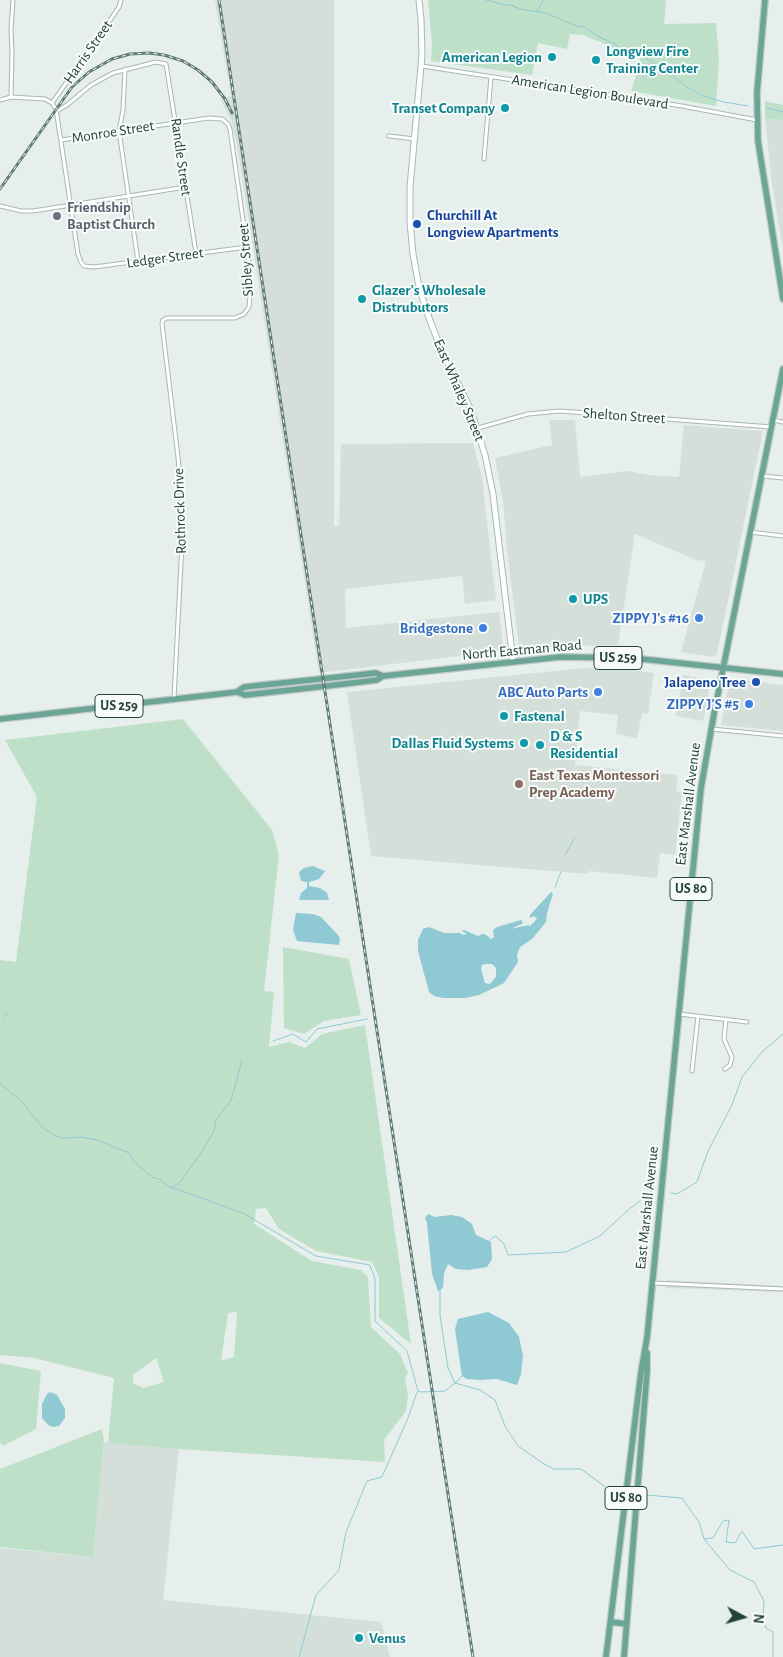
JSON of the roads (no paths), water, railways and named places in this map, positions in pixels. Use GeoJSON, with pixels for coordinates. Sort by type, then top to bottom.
{"type":"FeatureCollection","features":[{"type":"Feature","properties":{"kind":"main road"},"geometry":{"type":"LineString","coordinates":[[765,0],[757,120],[760,162],[783,299]]}},
{"type":"Feature","properties":{"kind":"main road","name":"East Marshall Avenue"},"geometry":{"type":"LineString","coordinates":[[624,1657],[647,1372],[648,1338],[695,840],[711,728],[783,369]]}},
{"type":"Feature","properties":{"kind":"main road","name":"North Eastman Road"},"geometry":{"type":"LineString","coordinates":[[237,692],[245,695],[377,680],[383,676],[560,657],[607,657],[783,674]]}},
{"type":"Feature","properties":{"kind":"main road","name":"North Eastman Road"},"geometry":{"type":"LineString","coordinates":[[237,692],[244,687],[376,672],[383,676]]}},
{"type":"Feature","properties":{"kind":"main road","name":"US 259"},"geometry":{"type":"LineString","coordinates":[[0,719],[237,692]]}},
{"type":"Feature","properties":{"kind":"main road","name":"East Marshall Avenue"},"geometry":{"type":"LineString","coordinates":[[606,1657],[641,1372],[648,1338]]}},
{"type":"Feature","properties":{"kind":"main road"},"geometry":{"type":"LineString","coordinates":[[611,1622],[627,1624]]}},
{"type":"Feature","properties":{"kind":"street"},"geometry":{"type":"LineString","coordinates":[[11,97],[13,0]]}},
{"type":"Feature","properties":{"kind":"street","name":"Harris Street"},"geometry":{"type":"LineString","coordinates":[[52,103],[108,23],[121,0]]}},
{"type":"Feature","properties":{"kind":"street","name":"East Whaley Street"},"geometry":{"type":"LineString","coordinates":[[419,0],[422,30],[422,66],[410,188],[410,222],[413,254],[418,281],[434,334],[478,428],[485,455],[493,494],[513,661]]}},
{"type":"Feature","properties":{"kind":"street","name":"Randle Street"},"geometry":{"type":"LineString","coordinates":[[125,69],[163,62],[168,68],[196,253]]}},
{"type":"Feature","properties":{"kind":"street","name":"American Legion Boulevard"},"geometry":{"type":"LineString","coordinates":[[422,66],[682,106],[757,120]]}},
{"type":"Feature","properties":{"kind":"street"},"geometry":{"type":"LineString","coordinates":[[57,111],[65,107],[91,85],[108,75],[125,69],[123,110],[119,131],[138,261]]}},
{"type":"Feature","properties":{"kind":"street"},"geometry":{"type":"LineString","coordinates":[[484,159],[491,77]]}},
{"type":"Feature","properties":{"kind":"street"},"geometry":{"type":"LineString","coordinates":[[0,100],[11,97],[45,99],[52,103],[57,111],[71,206]]}},
{"type":"Feature","properties":{"kind":"street","name":"Monroe Street"},"geometry":{"type":"LineString","coordinates":[[61,140],[210,118],[224,120]]}},
{"type":"Feature","properties":{"kind":"street","name":"Sibley Street"},"geometry":{"type":"LineString","coordinates":[[162,324],[163,320],[167,318],[232,319],[246,313],[249,307],[247,247],[231,132],[224,120]]}},
{"type":"Feature","properties":{"kind":"street"},"geometry":{"type":"LineString","coordinates":[[389,136],[415,139]]}},
{"type":"Feature","properties":{"kind":"street"},"geometry":{"type":"LineString","coordinates":[[0,206],[30,211],[186,187]]}},
{"type":"Feature","properties":{"kind":"street","name":"Ledger Street"},"geometry":{"type":"LineString","coordinates":[[71,206],[78,254],[83,265],[94,267],[247,247]]}},
{"type":"Feature","properties":{"kind":"street","name":"Rothrock Drive"},"geometry":{"type":"LineString","coordinates":[[162,324],[177,448],[183,531],[174,700]]}},
{"type":"Feature","properties":{"kind":"street","name":"Shelton Street"},"geometry":{"type":"LineString","coordinates":[[478,428],[528,414],[560,411],[772,424],[783,422]]}},
{"type":"Feature","properties":{"kind":"street"},"geometry":{"type":"LineString","coordinates":[[761,476],[783,478]]}},
{"type":"Feature","properties":{"kind":"street"},"geometry":{"type":"LineString","coordinates":[[750,532],[783,536]]}},
{"type":"Feature","properties":{"kind":"street"},"geometry":{"type":"LineString","coordinates":[[711,728],[783,736]]}},
{"type":"Feature","properties":{"kind":"street"},"geometry":{"type":"LineString","coordinates":[[679,1014],[748,1022]]}},
{"type":"Feature","properties":{"kind":"street"},"geometry":{"type":"LineString","coordinates":[[692,1071],[698,1016]]}},
{"type":"Feature","properties":{"kind":"street"},"geometry":{"type":"LineString","coordinates":[[725,1069],[730,1064],[732,1057],[724,1039],[726,1019]]}},
{"type":"Feature","properties":{"kind":"street"},"geometry":{"type":"LineString","coordinates":[[653,1283],[783,1289]]}},
{"type":"Feature","properties":{"kind":"water"},"geometry":{"type":"Polygon","coordinates":[[[313,866],[325,871],[319,879],[309,882],[309,886],[320,888],[327,893],[329,900],[299,900],[301,893],[307,888],[307,882],[301,881],[299,872],[304,868],[313,866]]]}},
{"type":"Feature","properties":{"kind":"water"},"geometry":{"type":"Polygon","coordinates":[[[551,892],[553,894],[546,922],[532,939],[520,947],[517,955],[518,962],[504,983],[479,995],[465,998],[443,998],[434,996],[429,992],[418,951],[418,940],[423,929],[429,927],[444,933],[460,933],[463,935],[467,934],[462,931],[464,930],[478,936],[485,934],[491,939],[494,937],[493,930],[497,927],[521,920],[522,924],[510,929],[529,925],[529,927],[537,919],[534,916],[530,918],[530,915],[551,892]],[[492,964],[482,965],[481,969],[485,983],[490,984],[496,977],[496,968],[492,964]]]}},
{"type":"Feature","properties":{"kind":"water"},"geometry":{"type":"Polygon","coordinates":[[[296,913],[313,914],[321,917],[338,935],[340,939],[339,945],[297,941],[293,930],[296,913]]]}},
{"type":"Feature","properties":{"kind":"water"},"geometry":{"type":"Polygon","coordinates":[[[428,1214],[435,1217],[451,1215],[462,1217],[472,1224],[476,1235],[491,1242],[492,1259],[487,1267],[468,1270],[456,1269],[448,1264],[444,1273],[443,1288],[438,1291],[432,1274],[425,1218],[428,1214]]]}},
{"type":"Feature","properties":{"kind":"water"},"geometry":{"type":"Polygon","coordinates":[[[488,1312],[509,1323],[519,1337],[523,1356],[521,1374],[517,1385],[497,1379],[467,1379],[462,1376],[455,1329],[458,1319],[488,1312]]]}},
{"type":"Feature","properties":{"kind":"water"},"geometry":{"type":"Polygon","coordinates":[[[50,1392],[57,1395],[65,1409],[65,1418],[59,1426],[53,1427],[48,1425],[42,1418],[42,1404],[50,1392]]]}},
{"type":"Feature","properties":{"kind":"waterway"},"geometry":{"type":"LineString","coordinates":[[486,0],[545,13],[580,27],[583,26],[597,36],[617,45],[620,49],[626,49],[629,52],[638,54]]}},
{"type":"Feature","properties":{"kind":"waterway"},"geometry":{"type":"LineString","coordinates":[[537,12],[543,0]]}},
{"type":"Feature","properties":{"kind":"waterway"},"geometry":{"type":"LineString","coordinates":[[645,58],[662,67],[687,87],[703,96],[748,106]]}},
{"type":"Feature","properties":{"kind":"waterway"},"geometry":{"type":"LineString","coordinates":[[767,108],[783,112]]}},
{"type":"Feature","properties":{"kind":"waterway"},"geometry":{"type":"LineString","coordinates":[[565,855],[575,837]]}},
{"type":"Feature","properties":{"kind":"waterway"},"geometry":{"type":"LineString","coordinates":[[555,887],[561,872]]}},
{"type":"Feature","properties":{"kind":"waterway"},"geometry":{"type":"LineString","coordinates":[[3,1017],[9,1012]]}},
{"type":"Feature","properties":{"kind":"waterway"},"geometry":{"type":"LineString","coordinates":[[273,1041],[293,1034],[306,1042],[317,1029],[367,1019]]}},
{"type":"Feature","properties":{"kind":"waterway"},"geometry":{"type":"LineString","coordinates":[[671,1193],[677,1194],[697,1182],[708,1151],[732,1105],[742,1077],[762,1052],[783,1034]]}},
{"type":"Feature","properties":{"kind":"waterway"},"geometry":{"type":"LineString","coordinates":[[172,1188],[181,1181],[201,1153],[214,1131],[216,1120],[231,1101],[242,1060]]}},
{"type":"Feature","properties":{"kind":"waterway"},"geometry":{"type":"LineString","coordinates":[[0,1083],[22,1102],[43,1128],[56,1136],[97,1140],[129,1153],[132,1159],[152,1177],[161,1180],[168,1186],[243,1213],[316,1256],[370,1265],[375,1279],[375,1321],[407,1351],[418,1391],[421,1392],[445,1391],[455,1383],[448,1368],[440,1316],[440,1289]]}},
{"type":"Feature","properties":{"kind":"waterway"},"geometry":{"type":"LineString","coordinates":[[489,1241],[495,1236],[504,1244],[508,1255],[566,1252],[600,1236],[652,1191]]}},
{"type":"Feature","properties":{"kind":"waterway"},"geometry":{"type":"LineString","coordinates":[[462,1376],[455,1383],[480,1390],[495,1400],[505,1426],[518,1446],[554,1469],[581,1469],[611,1491],[619,1492]]}},
{"type":"Feature","properties":{"kind":"waterway"},"geometry":{"type":"LineString","coordinates":[[299,1657],[316,1595],[339,1570],[346,1532],[367,1481],[382,1477],[408,1418],[417,1392]]}},
{"type":"Feature","properties":{"kind":"waterway"},"geometry":{"type":"LineString","coordinates":[[646,1495],[682,1498],[699,1522],[704,1539],[713,1538],[723,1521],[729,1520],[726,1542],[735,1543],[742,1531],[754,1549],[783,1545]]}},
{"type":"Feature","properties":{"kind":"waterway"},"geometry":{"type":"LineString","coordinates":[[704,1539],[730,1570],[754,1582],[764,1601],[763,1619],[766,1628],[773,1632],[773,1657]]}},
{"type":"Feature","properties":{"kind":"railway"},"geometry":{"type":"LineString","coordinates":[[219,0],[473,1657]]}},
{"type":"Feature","properties":{"kind":"railway"},"geometry":{"type":"LineString","coordinates":[[0,189],[72,87],[89,72],[112,59],[130,54],[149,53],[183,61],[198,70],[212,82],[225,99],[232,113]]}},
{"type":"Feature","properties":{"kind":"place","name":"American Legion"},"geometry":{"type":"Point","coordinates":[552,57]}},
{"type":"Feature","properties":{"kind":"place","name":"Longview Fire Training Center"},"geometry":{"type":"Point","coordinates":[596,60]}},
{"type":"Feature","properties":{"kind":"place","name":"Transet Company"},"geometry":{"type":"Point","coordinates":[505,108]}},
{"type":"Feature","properties":{"kind":"place","name":"Friendship Baptist Church"},"geometry":{"type":"Point","coordinates":[57,216]}},
{"type":"Feature","properties":{"kind":"place","name":"Churchill At Longview Apartments"},"geometry":{"type":"Point","coordinates":[417,224]}},
{"type":"Feature","properties":{"kind":"place","name":"Glazer's Wholesale Distrubutors"},"geometry":{"type":"Point","coordinates":[362,299]}},
{"type":"Feature","properties":{"kind":"place","name":"UPS"},"geometry":{"type":"Point","coordinates":[573,599]}},
{"type":"Feature","properties":{"kind":"place","name":"ZIPPY J's #16"},"geometry":{"type":"Point","coordinates":[699,618]}},
{"type":"Feature","properties":{"kind":"place","name":"Bridgestone"},"geometry":{"type":"Point","coordinates":[483,628]}},
{"type":"Feature","properties":{"kind":"place","name":"Jalapeno Tree"},"geometry":{"type":"Point","coordinates":[756,682]}},
{"type":"Feature","properties":{"kind":"place","name":"ABC Auto Parts"},"geometry":{"type":"Point","coordinates":[598,692]}},
{"type":"Feature","properties":{"kind":"place","name":"ZIPPY J'S #5"},"geometry":{"type":"Point","coordinates":[749,704]}},
{"type":"Feature","properties":{"kind":"place","name":"Fastenal"},"geometry":{"type":"Point","coordinates":[504,716]}},
{"type":"Feature","properties":{"kind":"place","name":"Dallas Fluid Systems"},"geometry":{"type":"Point","coordinates":[524,743]}},
{"type":"Feature","properties":{"kind":"place","name":"D & S Residential"},"geometry":{"type":"Point","coordinates":[540,745]}},
{"type":"Feature","properties":{"kind":"place","name":"East Texas Montessori Prep Academy"},"geometry":{"type":"Point","coordinates":[519,784]}},
{"type":"Feature","properties":{"kind":"place","name":"Venus"},"geometry":{"type":"Point","coordinates":[359,1638]}}]}
